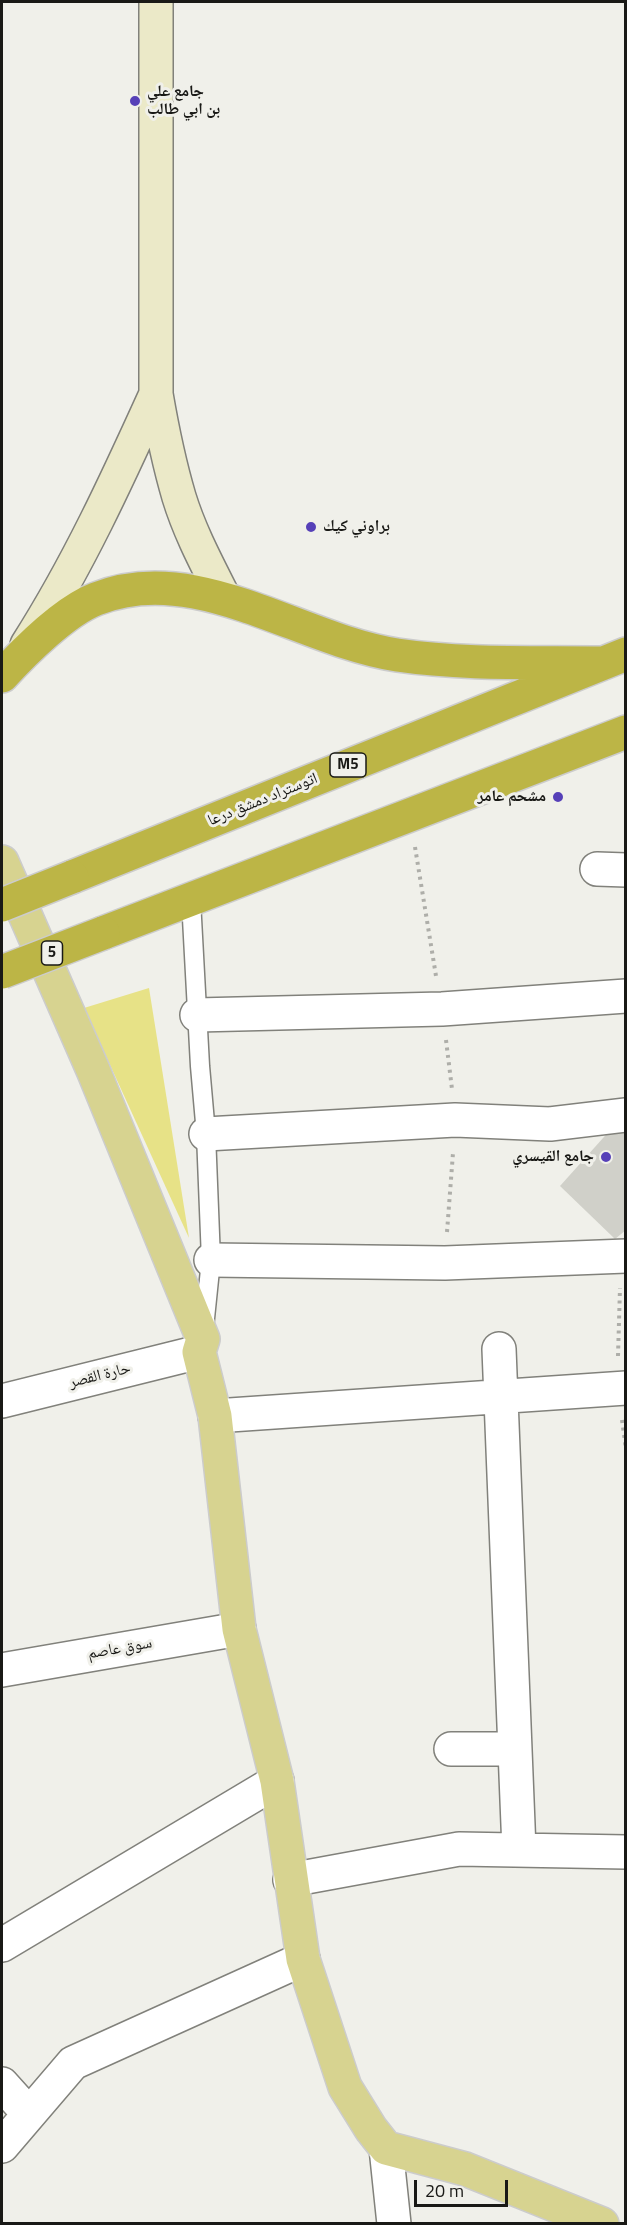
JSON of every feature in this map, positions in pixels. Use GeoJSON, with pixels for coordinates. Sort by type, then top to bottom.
{"type":"FeatureCollection","features":[{"type":"Feature","properties":{"kind":"highway"},"geometry":{"type":"LineString","coordinates":[[2,676],[23,652],[63,619],[94,599],[129,589],[166,588],[224,598],[327,637],[396,655],[482,662],[614,658]]}},
{"type":"Feature","properties":{"kind":"highway","name":"اتوستراد دمشق درعا"},"geometry":{"type":"LineString","coordinates":[[2,905],[614,658]]}},
{"type":"Feature","properties":{"kind":"highway"},"geometry":{"type":"LineString","coordinates":[[191,900],[626,732]]}},
{"type":"Feature","properties":{"kind":"highway","name":"5"},"geometry":{"type":"LineString","coordinates":[[2,972],[191,900]]}},
{"type":"Feature","properties":{"kind":"main road"},"geometry":{"type":"LineString","coordinates":[[2,862],[93,1070],[201,1345],[215,1416],[239,1629],[277,1781],[303,1959],[345,2087],[371,2129],[386,2148],[465,2169],[602,2223]]}},
{"type":"Feature","properties":{"kind":"street"},"geometry":{"type":"LineString","coordinates":[[156,2],[156,394],[165,447],[180,499],[200,550],[224,598]]}},
{"type":"Feature","properties":{"kind":"street"},"geometry":{"type":"LineString","coordinates":[[23,652],[56,601],[85,547],[156,394]]}},
{"type":"Feature","properties":{"kind":"street"},"geometry":{"type":"LineString","coordinates":[[197,1015],[442,1009],[626,996]]}},
{"type":"Feature","properties":{"kind":"street"},"geometry":{"type":"LineString","coordinates":[[206,1134],[455,1120],[550,1124],[626,1115]]}},
{"type":"Feature","properties":{"kind":"street"},"geometry":{"type":"LineString","coordinates":[[211,1260],[445,1263],[623,1256]]}},
{"type":"Feature","properties":{"kind":"street","name":"حارة القصر"},"geometry":{"type":"LineString","coordinates":[[2,1401],[201,1345]]}},
{"type":"Feature","properties":{"kind":"street"},"geometry":{"type":"LineString","coordinates":[[499,1349],[519,1850]]}},
{"type":"Feature","properties":{"kind":"street"},"geometry":{"type":"LineString","coordinates":[[215,1416],[622,1388]]}},
{"type":"Feature","properties":{"kind":"street","name":"سوق عاصم"},"geometry":{"type":"LineString","coordinates":[[2,1670],[239,1629]]}},
{"type":"Feature","properties":{"kind":"street"},"geometry":{"type":"LineString","coordinates":[[451,1749],[514,1749]]}},
{"type":"Feature","properties":{"kind":"street"},"geometry":{"type":"LineString","coordinates":[[2,1945],[277,1781]]}},
{"type":"Feature","properties":{"kind":"street"},"geometry":{"type":"LineString","coordinates":[[290,1880],[459,1849],[626,1852]]}},
{"type":"Feature","properties":{"kind":"street"},"geometry":{"type":"LineString","coordinates":[[2,2146],[73,2063],[303,1959]]}},
{"type":"Feature","properties":{"kind":"street"},"geometry":{"type":"LineString","coordinates":[[2,2084],[29,2114]]}},
{"type":"Feature","properties":{"kind":"street"},"geometry":{"type":"LineString","coordinates":[[386,2148],[394,2223]]}},
{"type":"Feature","properties":{"kind":"lane"},"geometry":{"type":"LineString","coordinates":[[191,900],[206,1134],[211,1260],[201,1345]]}},
{"type":"Feature","properties":{"kind":"path"},"geometry":{"type":"LineString","coordinates":[[410,815],[442,1009],[455,1120],[445,1263]]}},
{"type":"Feature","properties":{"kind":"path"},"geometry":{"type":"LineString","coordinates":[[622,1388],[623,1256]]}},
{"type":"Feature","properties":{"kind":"shaded area"},"geometry":{"type":"Polygon","coordinates":[[[149,988],[189,1238],[84,1008],[149,988]]]}},
{"type":"Feature","properties":{"kind":"building","name":"جامع القيسري"},"geometry":{"type":"Polygon","coordinates":[[[612,1128],[626,1128],[626,1230],[615,1239],[560,1186],[612,1128]]]}},
{"type":"Feature","properties":{"kind":"place","name":"جامع علي بن ابي طالب"},"geometry":{"type":"Point","coordinates":[135,101]}},
{"type":"Feature","properties":{"kind":"place","name":"براوني كيك"},"geometry":{"type":"Point","coordinates":[311,527]}},
{"type":"Feature","properties":{"kind":"place","name":"مشحم عامر"},"geometry":{"type":"Point","coordinates":[558,797]}},
{"type":"Feature","properties":{"kind":"place","name":"جامع القيسري"},"geometry":{"type":"Point","coordinates":[606,1157]}}]}
